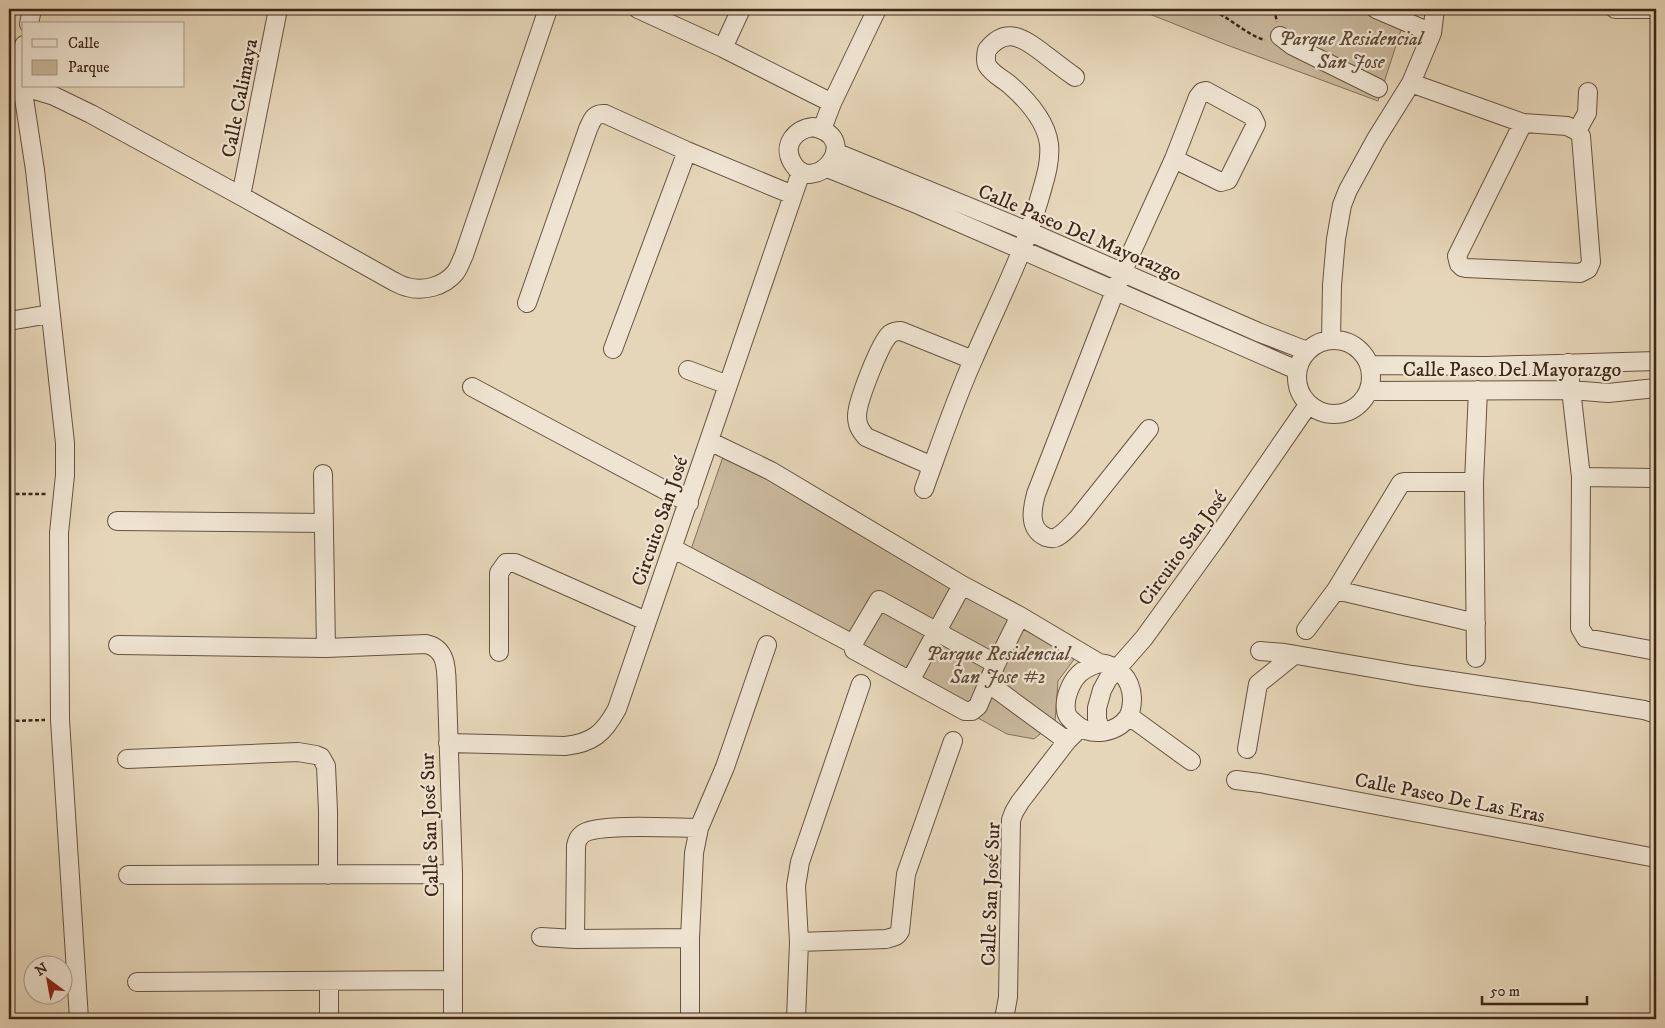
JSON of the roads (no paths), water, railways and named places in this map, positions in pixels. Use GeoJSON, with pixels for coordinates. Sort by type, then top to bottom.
{"type":"FeatureCollection","features":[{"type":"Feature","properties":{"kind":"street"},"geometry":{"type":"LineString","coordinates":[[29,22],[32,9]]}},
{"type":"Feature","properties":{"kind":"street","name":"Calle Calimaya"},"geometry":{"type":"LineString","coordinates":[[241,196],[278,9]]}},
{"type":"Feature","properties":{"kind":"street"},"geometry":{"type":"LineString","coordinates":[[15,88],[54,96],[91,114],[380,274],[408,288],[425,289],[446,282],[455,272],[464,255],[548,9]]}},
{"type":"Feature","properties":{"kind":"street"},"geometry":{"type":"LineString","coordinates":[[638,9],[723,48],[832,103]]}},
{"type":"Feature","properties":{"kind":"street"},"geometry":{"type":"LineString","coordinates":[[723,48],[741,9]]}},
{"type":"Feature","properties":{"kind":"street"},"geometry":{"type":"LineString","coordinates":[[822,129],[832,103],[877,9]]}},
{"type":"Feature","properties":{"kind":"street"},"geometry":{"type":"LineString","coordinates":[[1376,9],[1432,33]]}},
{"type":"Feature","properties":{"kind":"street"},"geometry":{"type":"LineString","coordinates":[[1331,340],[1334,257],[1342,205],[1348,190],[1376,139],[1411,83],[1432,33],[1436,9]]}},
{"type":"Feature","properties":{"kind":"street"},"geometry":{"type":"LineString","coordinates":[[1615,9],[1656,9]]}},
{"type":"Feature","properties":{"kind":"street"},"geometry":{"type":"LineString","coordinates":[[1280,36],[1292,46],[1378,88]]}},
{"type":"Feature","properties":{"kind":"street"},"geometry":{"type":"LineString","coordinates":[[924,489],[973,360],[1026,241],[1046,178],[1049,144],[1044,125],[1034,110],[1011,86],[987,66],[987,50],[999,39],[1016,37],[1028,41],[1075,78]]}},
{"type":"Feature","properties":{"kind":"street"},"geometry":{"type":"LineString","coordinates":[[22,58],[15,88],[35,170],[65,443],[64,494],[59,533],[60,720],[79,1019]]}},
{"type":"Feature","properties":{"kind":"street"},"geometry":{"type":"LineString","coordinates":[[1411,83],[1523,123],[1567,126],[1577,131],[1581,136],[1591,262],[1588,269],[1580,273],[1462,267],[1460,264],[1457,256],[1523,123]]}},
{"type":"Feature","properties":{"kind":"street"},"geometry":{"type":"LineString","coordinates":[[1148,429],[1078,518],[1065,531],[1052,538],[1039,533],[1035,529],[1032,509],[1036,494],[1119,282],[1174,159],[1198,97],[1202,92],[1206,91],[1256,120],[1256,124],[1226,181],[1222,182],[1174,159]]}},
{"type":"Feature","properties":{"kind":"street"},"geometry":{"type":"LineString","coordinates":[[1577,131],[1587,113],[1588,92]]}},
{"type":"Feature","properties":{"kind":"street"},"geometry":{"type":"LineString","coordinates":[[528,302],[591,121],[599,113],[793,195]]}},
{"type":"Feature","properties":{"kind":"street"},"geometry":{"type":"LineString","coordinates":[[813,127],[822,129],[832,138],[835,152],[833,161],[827,168],[814,174],[801,172],[793,165],[789,157],[788,148],[796,132],[804,128],[813,127]]}},
{"type":"Feature","properties":{"kind":"street"},"geometry":{"type":"LineString","coordinates":[[613,349],[687,151]]}},
{"type":"Feature","properties":{"kind":"street","name":"Calle Paseo Del Mayorazgo"},"geometry":{"type":"LineString","coordinates":[[835,152],[919,188],[1026,241],[1119,282],[1297,370]]}},
{"type":"Feature","properties":{"kind":"street","name":"Calle Paseo Del Mayorazgo"},"geometry":{"type":"LineString","coordinates":[[827,168],[1026,241]]}},
{"type":"Feature","properties":{"kind":"street","name":"Circuito San José"},"geometry":{"type":"LineString","coordinates":[[448,743],[578,745],[590,741],[609,724],[617,709],[801,172]]}},
{"type":"Feature","properties":{"kind":"street","name":"Calle Paseo Del Mayorazgo"},"geometry":{"type":"LineString","coordinates":[[1119,282],[1307,351]]}},
{"type":"Feature","properties":{"kind":"street"},"geometry":{"type":"LineString","coordinates":[[9,321],[50,314]]}},
{"type":"Feature","properties":{"kind":"street"},"geometry":{"type":"LineString","coordinates":[[932,466],[866,437],[859,428],[857,412],[876,357],[889,334],[901,331],[973,360]]}},
{"type":"Feature","properties":{"kind":"street"},"geometry":{"type":"LineString","coordinates":[[1331,340],[1343,341],[1355,346],[1364,354],[1371,374],[1368,391],[1362,402],[1353,410],[1342,414],[1330,415],[1318,412],[1303,399],[1297,385],[1297,370],[1307,351],[1314,346],[1331,340]]}},
{"type":"Feature","properties":{"kind":"street","name":"Calle Paseo Del Mayorazgo"},"geometry":{"type":"LineString","coordinates":[[1369,365],[1486,366],[1656,361]]}},
{"type":"Feature","properties":{"kind":"street"},"geometry":{"type":"LineString","coordinates":[[1568,363],[1581,477],[1580,628],[1586,638],[1656,651]]}},
{"type":"Feature","properties":{"kind":"street"},"geometry":{"type":"LineString","coordinates":[[688,370],[728,385]]}},
{"type":"Feature","properties":{"kind":"street"},"geometry":{"type":"LineString","coordinates":[[472,388],[688,502]]}},
{"type":"Feature","properties":{"kind":"street","name":"Calle Paseo Del Mayorazgo"},"geometry":{"type":"LineString","coordinates":[[1368,391],[1571,390],[1608,392],[1656,388]]}},
{"type":"Feature","properties":{"kind":"street"},"geometry":{"type":"LineString","coordinates":[[1476,658],[1474,482],[1478,390]]}},
{"type":"Feature","properties":{"kind":"street","name":"Circuito San José"},"geometry":{"type":"LineString","coordinates":[[1101,732],[1097,719],[1098,702],[1102,690],[1116,668],[1144,638],[1215,540],[1308,405]]}},
{"type":"Feature","properties":{"kind":"street"},"geometry":{"type":"LineString","coordinates":[[709,442],[771,471],[962,585],[1020,616],[1099,663],[1116,668],[1126,677],[1131,689],[1132,702],[1129,716],[1113,729],[1093,732],[1080,728],[1069,718],[1066,710],[1066,700],[1071,685],[1078,675],[1086,668],[1099,663]]}},
{"type":"Feature","properties":{"kind":"street"},"geometry":{"type":"LineString","coordinates":[[118,645],[326,648],[323,474]]}},
{"type":"Feature","properties":{"kind":"street"},"geometry":{"type":"LineString","coordinates":[[1581,477],[1656,478]]}},
{"type":"Feature","properties":{"kind":"street"},"geometry":{"type":"LineString","coordinates":[[1306,630],[1336,590],[1400,483],[1474,482]]}},
{"type":"Feature","properties":{"kind":"street"},"geometry":{"type":"LineString","coordinates":[[117,521],[324,523]]}},
{"type":"Feature","properties":{"kind":"street"},"geometry":{"type":"LineString","coordinates":[[672,548],[853,644]]}},
{"type":"Feature","properties":{"kind":"street"},"geometry":{"type":"LineString","coordinates":[[500,652],[500,573],[506,563],[515,563],[646,620]]}},
{"type":"Feature","properties":{"kind":"street"},"geometry":{"type":"LineString","coordinates":[[910,681],[962,585]]}},
{"type":"Feature","properties":{"kind":"street"},"geometry":{"type":"LineString","coordinates":[[1336,590],[1476,623]]}},
{"type":"Feature","properties":{"kind":"street"},"geometry":{"type":"LineString","coordinates":[[996,664],[878,600],[853,644],[854,650],[965,711],[972,712],[978,706],[1020,616]]}},
{"type":"Feature","properties":{"kind":"street","name":"Calle San José Sur"},"geometry":{"type":"LineString","coordinates":[[326,648],[431,645],[442,655],[445,662],[453,874],[454,1019]]}},
{"type":"Feature","properties":{"kind":"street"},"geometry":{"type":"LineString","coordinates":[[690,1019],[690,938],[694,853],[699,828],[725,767],[767,645]]}},
{"type":"Feature","properties":{"kind":"street"},"geometry":{"type":"LineString","coordinates":[[1260,651],[1656,714]]}},
{"type":"Feature","properties":{"kind":"street"},"geometry":{"type":"LineString","coordinates":[[1247,749],[1258,684],[1294,655]]}},
{"type":"Feature","properties":{"kind":"street"},"geometry":{"type":"LineString","coordinates":[[988,683],[1067,741]]}},
{"type":"Feature","properties":{"kind":"street"},"geometry":{"type":"LineString","coordinates":[[796,1019],[799,942],[796,886],[800,862],[861,684]]}},
{"type":"Feature","properties":{"kind":"street"},"geometry":{"type":"LineString","coordinates":[[1129,716],[1191,761]]}},
{"type":"Feature","properties":{"kind":"street","name":"Calle San José Sur"},"geometry":{"type":"LineString","coordinates":[[1004,1019],[1008,997],[1011,820],[1020,802],[1067,741],[1080,728]]}},
{"type":"Feature","properties":{"kind":"street"},"geometry":{"type":"LineString","coordinates":[[799,942],[886,939],[895,937],[898,934],[900,931],[906,874],[953,741]]}},
{"type":"Feature","properties":{"kind":"street"},"geometry":{"type":"LineString","coordinates":[[127,759],[298,752],[320,757],[326,766],[328,875]]}},
{"type":"Feature","properties":{"kind":"street","name":"Calle Paseo De Las Eras"},"geometry":{"type":"LineString","coordinates":[[1236,780],[1656,858]]}},
{"type":"Feature","properties":{"kind":"street"},"geometry":{"type":"LineString","coordinates":[[575,939],[575,859],[578,839],[583,834],[594,830],[622,828],[699,828]]}},
{"type":"Feature","properties":{"kind":"street"},"geometry":{"type":"LineString","coordinates":[[128,876],[453,874]]}},
{"type":"Feature","properties":{"kind":"street"},"geometry":{"type":"LineString","coordinates":[[541,937],[575,939],[690,938]]}},
{"type":"Feature","properties":{"kind":"street"},"geometry":{"type":"LineString","coordinates":[[136,982],[453,980]]}},
{"type":"Feature","properties":{"kind":"street"},"geometry":{"type":"LineString","coordinates":[[329,981],[329,1019]]}},
{"type":"Feature","properties":{"kind":"park label","name":"Parque Residencial San Jose"},"geometry":{"type":"Point","coordinates":[1351,50]}},
{"type":"Feature","properties":{"kind":"park label","name":"Parque Residencial San Jose #2"},"geometry":{"type":"Point","coordinates":[998,664]}}]}
